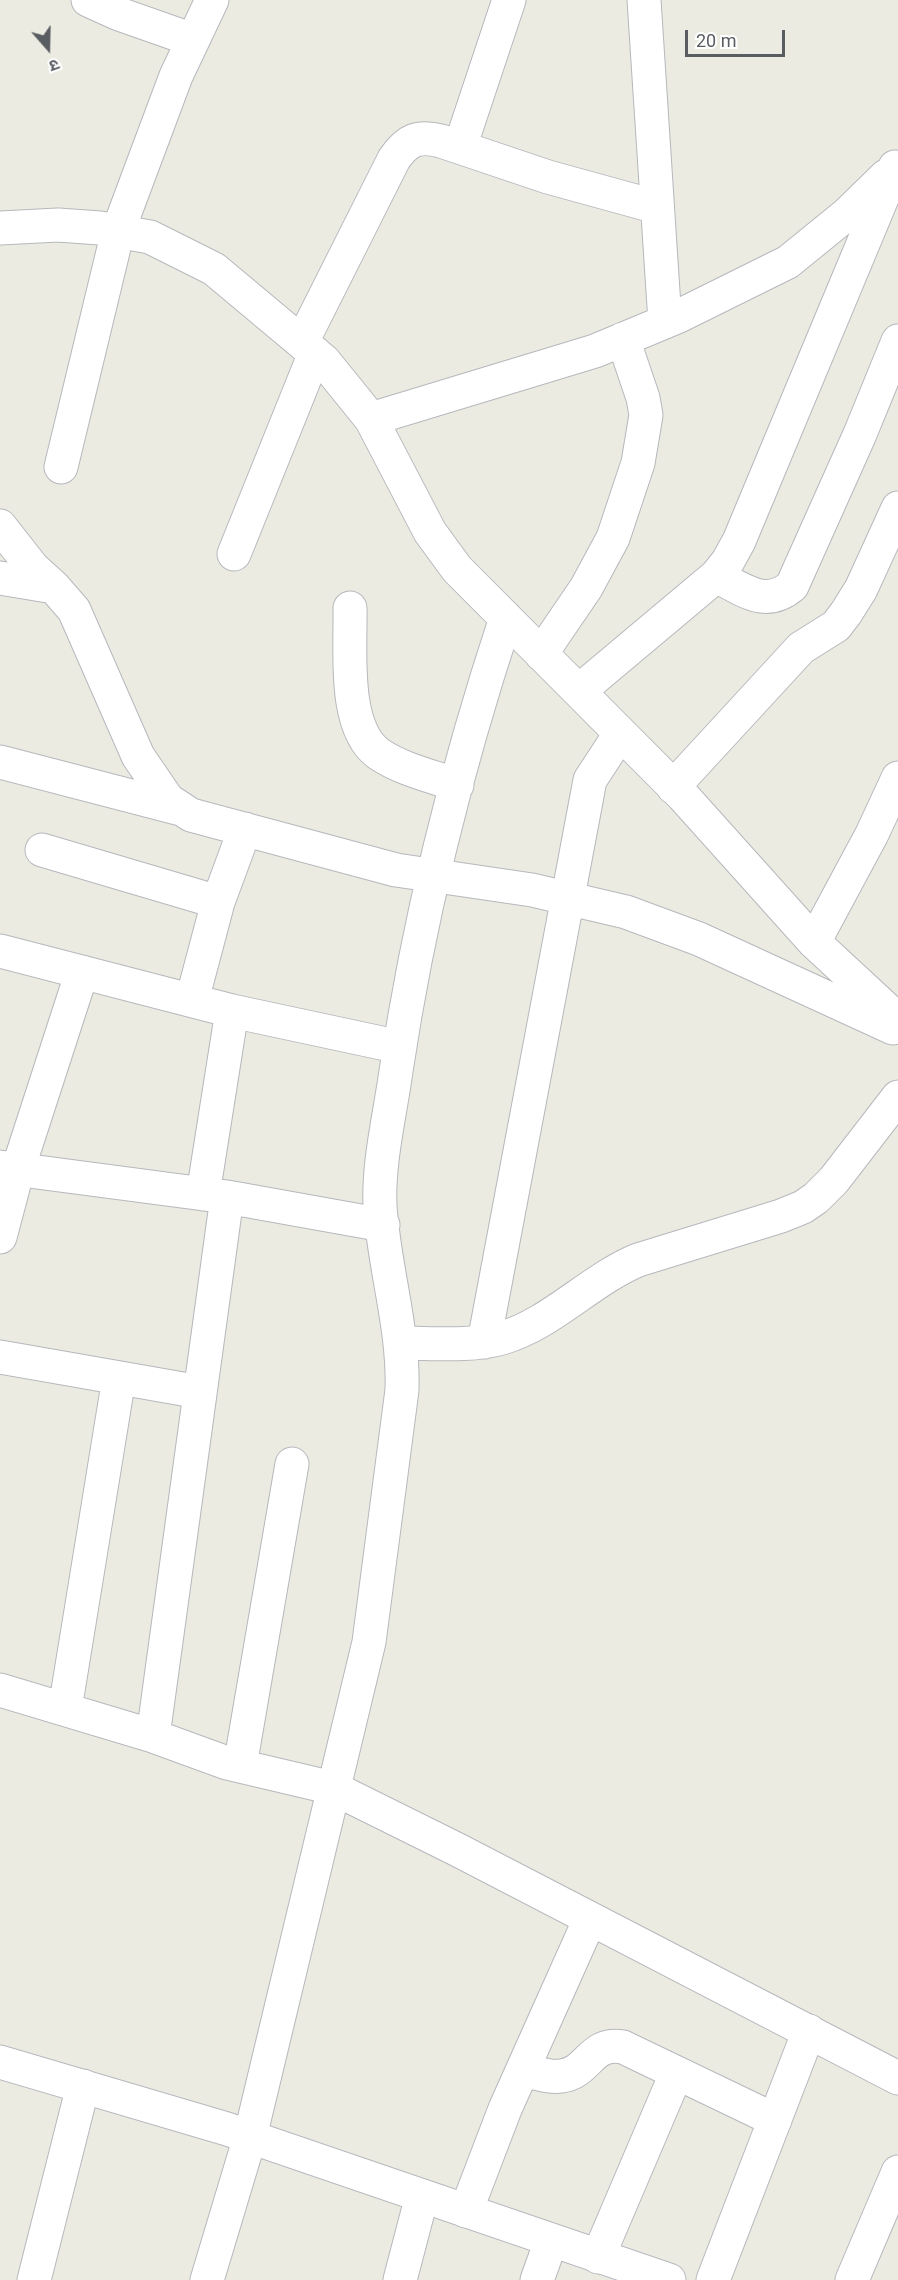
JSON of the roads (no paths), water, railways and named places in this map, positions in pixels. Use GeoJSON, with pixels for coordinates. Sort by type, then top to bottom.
{"type":"FeatureCollection","features":[{"type":"Feature","properties":{"kind":"street"},"geometry":{"type":"LineString","coordinates":[[88,0],[119,14],[193,40]]}},
{"type":"Feature","properties":{"kind":"street"},"geometry":{"type":"LineString","coordinates":[[61,467],[118,231],[176,76],[212,0]]}},
{"type":"Feature","properties":{"kind":"street"},"geometry":{"type":"LineString","coordinates":[[460,147],[509,0]]}},
{"type":"Feature","properties":{"kind":"street"},"geometry":{"type":"LineString","coordinates":[[644,0],[665,322]]}},
{"type":"Feature","properties":{"kind":"street"},"geometry":{"type":"LineString","coordinates":[[234,555],[309,347],[394,159],[402,147],[426,137],[548,177],[657,207]]}},
{"type":"Feature","properties":{"kind":"street"},"geometry":{"type":"LineString","coordinates":[[372,419],[595,351],[665,322],[788,262],[847,214],[894,180]]}},
{"type":"Feature","properties":{"kind":"street"},"geometry":{"type":"LineString","coordinates":[[579,691],[716,576],[728,561],[739,542],[894,180]]}},
{"type":"Feature","properties":{"kind":"street"},"geometry":{"type":"LineString","coordinates":[[0,228],[58,225],[100,228],[150,237],[214,269],[309,347],[324,361],[372,419],[430,532],[457,569],[673,787],[814,942],[898,1020]]}},
{"type":"Feature","properties":{"kind":"street"},"geometry":{"type":"LineString","coordinates":[[541,654],[586,588],[613,538],[638,463],[646,415],[643,398],[623,339]]}},
{"type":"Feature","properties":{"kind":"street"},"geometry":{"type":"LineString","coordinates":[[716,576],[760,597],[773,598],[792,586],[860,434],[898,341]]}},
{"type":"Feature","properties":{"kind":"street"},"geometry":{"type":"LineString","coordinates":[[673,787],[801,648],[829,631],[846,613],[861,589],[898,508]]}},
{"type":"Feature","properties":{"kind":"street"},"geometry":{"type":"LineString","coordinates":[[0,526],[33,568],[74,610],[138,756],[168,800],[177,808],[190,815],[396,870],[532,890],[626,912],[699,939],[898,1030]]}},
{"type":"Feature","properties":{"kind":"street"},"geometry":{"type":"LineString","coordinates":[[0,578],[54,587]]}},
{"type":"Feature","properties":{"kind":"street"},"geometry":{"type":"LineString","coordinates":[[350,608],[352,702],[360,730],[369,745],[379,754],[400,765],[457,785]]}},
{"type":"Feature","properties":{"kind":"street"},"geometry":{"type":"LineString","coordinates":[[207,2280],[249,2137],[369,1642],[402,1390],[403,1360],[380,1206],[381,1179],[400,1047],[433,875],[481,693],[506,618]]}},
{"type":"Feature","properties":{"kind":"street"},"geometry":{"type":"LineString","coordinates":[[484,1342],[590,780],[620,734]]}},
{"type":"Feature","properties":{"kind":"street"},"geometry":{"type":"LineString","coordinates":[[0,762],[177,808]]}},
{"type":"Feature","properties":{"kind":"street"},"geometry":{"type":"LineString","coordinates":[[814,942],[889,822],[898,778]]}},
{"type":"Feature","properties":{"kind":"street"},"geometry":{"type":"LineString","coordinates":[[192,1000],[218,902],[245,829]]}},
{"type":"Feature","properties":{"kind":"street"},"geometry":{"type":"LineString","coordinates":[[42,850],[218,902]]}},
{"type":"Feature","properties":{"kind":"street"},"geometry":{"type":"LineString","coordinates":[[0,951],[232,1011],[400,1047]]}},
{"type":"Feature","properties":{"kind":"street"},"geometry":{"type":"LineString","coordinates":[[0,1237],[9,1168],[82,972]]}},
{"type":"Feature","properties":{"kind":"street"},"geometry":{"type":"LineString","coordinates":[[153,1736],[200,1392],[232,1011]]}},
{"type":"Feature","properties":{"kind":"street"},"geometry":{"type":"LineString","coordinates":[[400,1343],[484,1342],[504,1337],[524,1329],[617,1269],[638,1260],[781,1216],[804,1206],[816,1198],[834,1179],[898,1097]]}},
{"type":"Feature","properties":{"kind":"street"},"geometry":{"type":"LineString","coordinates":[[9,1168],[215,1195],[383,1226]]}},
{"type":"Feature","properties":{"kind":"street"},"geometry":{"type":"LineString","coordinates":[[0,1357],[200,1392]]}},
{"type":"Feature","properties":{"kind":"street"},"geometry":{"type":"LineString","coordinates":[[65,1709],[119,1378]]}},
{"type":"Feature","properties":{"kind":"street"},"geometry":{"type":"LineString","coordinates":[[240,1766],[292,1464]]}},
{"type":"Feature","properties":{"kind":"street"},"geometry":{"type":"LineString","coordinates":[[0,1690],[153,1736],[240,1766],[333,1788],[458,1850],[898,2078]]}},
{"type":"Feature","properties":{"kind":"street"},"geometry":{"type":"LineString","coordinates":[[466,2211],[505,2109],[591,1919]]}},
{"type":"Feature","properties":{"kind":"street"},"geometry":{"type":"LineString","coordinates":[[713,2280],[809,2031]]}},
{"type":"Feature","properties":{"kind":"street"},"geometry":{"type":"LineString","coordinates":[[523,2070],[558,2077],[567,2075],[580,2068],[601,2048],[612,2045],[623,2047],[775,2120]]}},
{"type":"Feature","properties":{"kind":"street"},"geometry":{"type":"LineString","coordinates":[[0,2062],[249,2137],[551,2241],[608,2266],[669,2280]]}},
{"type":"Feature","properties":{"kind":"street"},"geometry":{"type":"LineString","coordinates":[[608,2266],[676,2074]]}},
{"type":"Feature","properties":{"kind":"street"},"geometry":{"type":"LineString","coordinates":[[33,2280],[82,2086]]}},
{"type":"Feature","properties":{"kind":"street"},"geometry":{"type":"LineString","coordinates":[[852,2280],[898,2172]]}},
{"type":"Feature","properties":{"kind":"street"},"geometry":{"type":"LineString","coordinates":[[400,2280],[422,2196]]}},
{"type":"Feature","properties":{"kind":"street"},"geometry":{"type":"LineString","coordinates":[[537,2280],[551,2241]]}}]}
